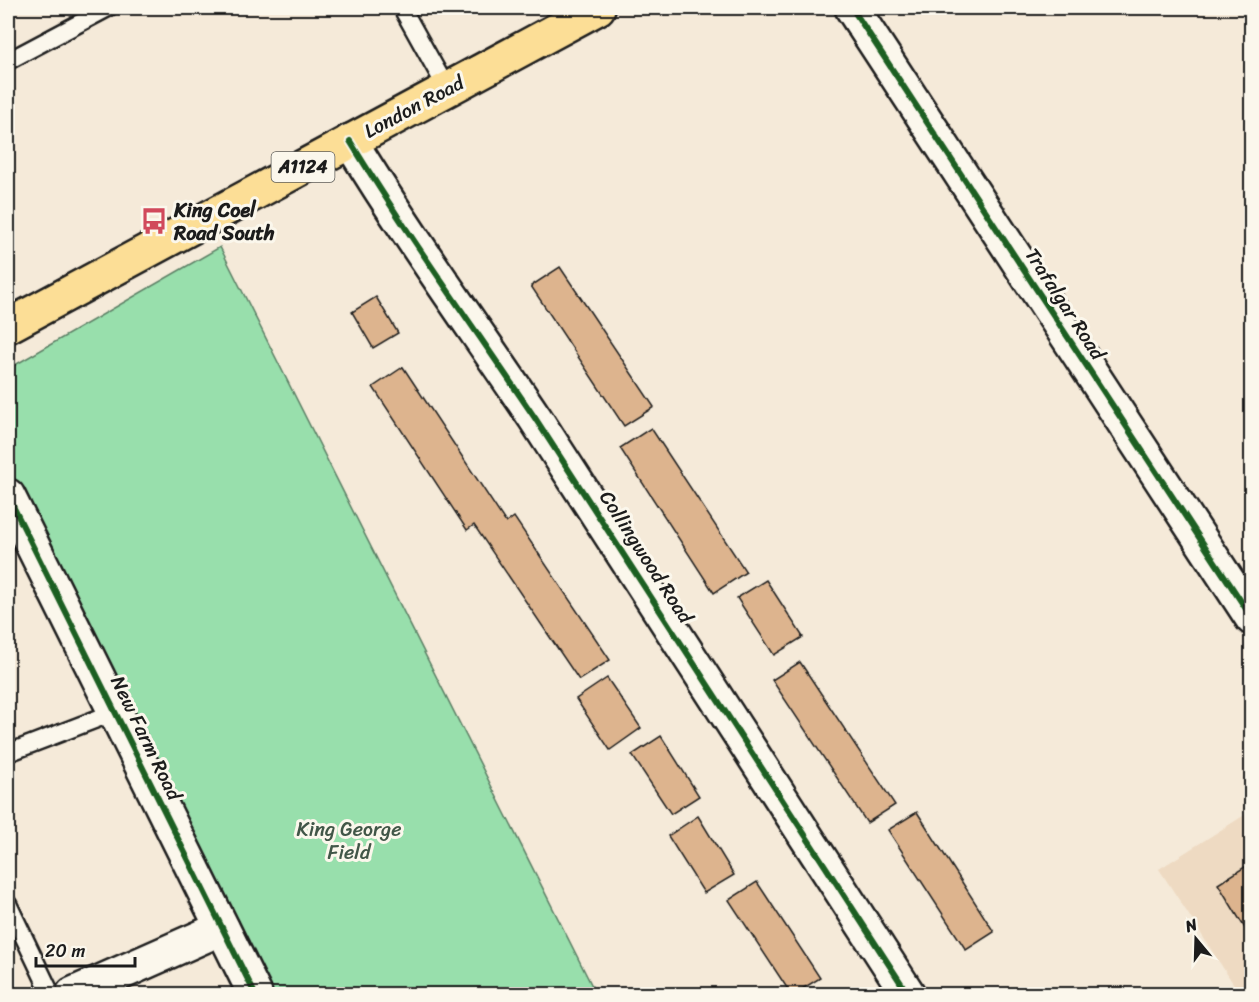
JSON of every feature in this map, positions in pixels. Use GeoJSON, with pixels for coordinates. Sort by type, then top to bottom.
{"type":"FeatureCollection","features":[{"type":"Feature","properties":{"kind":"main road","name":"London Road"},"geometry":{"type":"LineString","coordinates":[[8,326],[598,8]]}},
{"type":"Feature","properties":{"kind":"street","name":"Trafalgar Road"},"geometry":{"type":"LineString","coordinates":[[852,8],[1251,618]]}},
{"type":"Feature","properties":{"kind":"street","name":"Collingwood Road"},"geometry":{"type":"LineString","coordinates":[[350,141],[390,206],[512,384],[698,667],[908,994]]}},
{"type":"Feature","properties":{"kind":"street","name":"New Farm Road"},"geometry":{"type":"LineString","coordinates":[[8,496],[255,994]]}},
{"type":"Feature","properties":{"kind":"street"},"geometry":{"type":"LineString","coordinates":[[73,994],[222,928]]}},
{"type":"Feature","properties":{"kind":"lane"},"geometry":{"type":"LineString","coordinates":[[8,61],[108,8]]}},
{"type":"Feature","properties":{"kind":"lane"},"geometry":{"type":"LineString","coordinates":[[402,8],[447,89]]}},
{"type":"Feature","properties":{"kind":"lane"},"geometry":{"type":"LineString","coordinates":[[8,753],[115,712]]}},
{"type":"Feature","properties":{"kind":"lane"},"geometry":{"type":"LineString","coordinates":[[8,903],[51,994]]}},
{"type":"Feature","properties":{"kind":"shaded area"},"geometry":{"type":"Polygon","coordinates":[[[1251,811],[1251,994],[1240,994],[1159,869],[1251,811]]]}},
{"type":"Feature","properties":{"kind":"green space","name":"King George Field"},"geometry":{"type":"Polygon","coordinates":[[[220,247],[596,994],[257,994],[222,928],[8,465],[8,369],[220,247]]]}},
{"type":"Feature","properties":{"kind":"building"},"geometry":{"type":"Polygon","coordinates":[[[560,267],[654,407],[624,426],[531,286],[560,267]]]}},
{"type":"Feature","properties":{"kind":"building"},"geometry":{"type":"Polygon","coordinates":[[[376,297],[398,333],[373,348],[352,312],[376,297]]]}},
{"type":"Feature","properties":{"kind":"building"},"geometry":{"type":"Polygon","coordinates":[[[403,367],[506,523],[514,517],[610,660],[579,680],[474,525],[467,530],[373,387],[403,367]]]}},
{"type":"Feature","properties":{"kind":"building"},"geometry":{"type":"Polygon","coordinates":[[[651,428],[746,572],[714,593],[620,448],[651,428]]]}},
{"type":"Feature","properties":{"kind":"building"},"geometry":{"type":"Polygon","coordinates":[[[766,580],[803,637],[774,655],[737,598],[766,580]]]}},
{"type":"Feature","properties":{"kind":"building"},"geometry":{"type":"Polygon","coordinates":[[[800,662],[895,805],[867,823],[772,680],[800,662]]]}},
{"type":"Feature","properties":{"kind":"building"},"geometry":{"type":"Polygon","coordinates":[[[607,678],[641,728],[610,750],[576,699],[607,678]]]}},
{"type":"Feature","properties":{"kind":"building"},"geometry":{"type":"Polygon","coordinates":[[[661,736],[699,796],[671,814],[632,755],[661,736]]]}},
{"type":"Feature","properties":{"kind":"building"},"geometry":{"type":"Polygon","coordinates":[[[917,812],[994,932],[966,950],[888,830],[917,812]]]}},
{"type":"Feature","properties":{"kind":"building"},"geometry":{"type":"Polygon","coordinates":[[[698,816],[734,875],[704,893],[668,836],[698,816]]]}},
{"type":"Feature","properties":{"kind":"building"},"geometry":{"type":"Polygon","coordinates":[[[1251,863],[1251,938],[1218,884],[1251,863]]]}},
{"type":"Feature","properties":{"kind":"building"},"geometry":{"type":"Polygon","coordinates":[[[757,882],[820,978],[794,994],[791,994],[729,900],[757,882]]]}},
{"type":"Feature","properties":{"kind":"cycle path"},"geometry":{"type":"LineString","coordinates":[[852,8],[1252,618]]}},
{"type":"Feature","properties":{"kind":"cycle path"},"geometry":{"type":"LineString","coordinates":[[350,141],[535,418],[908,994]]}},
{"type":"Feature","properties":{"kind":"cycle path"},"geometry":{"type":"LineString","coordinates":[[8,496],[255,994]]}},
{"type":"Feature","properties":{"kind":"place","name":"King Coel Road South"},"geometry":{"type":"Point","coordinates":[154,221]}}]}
